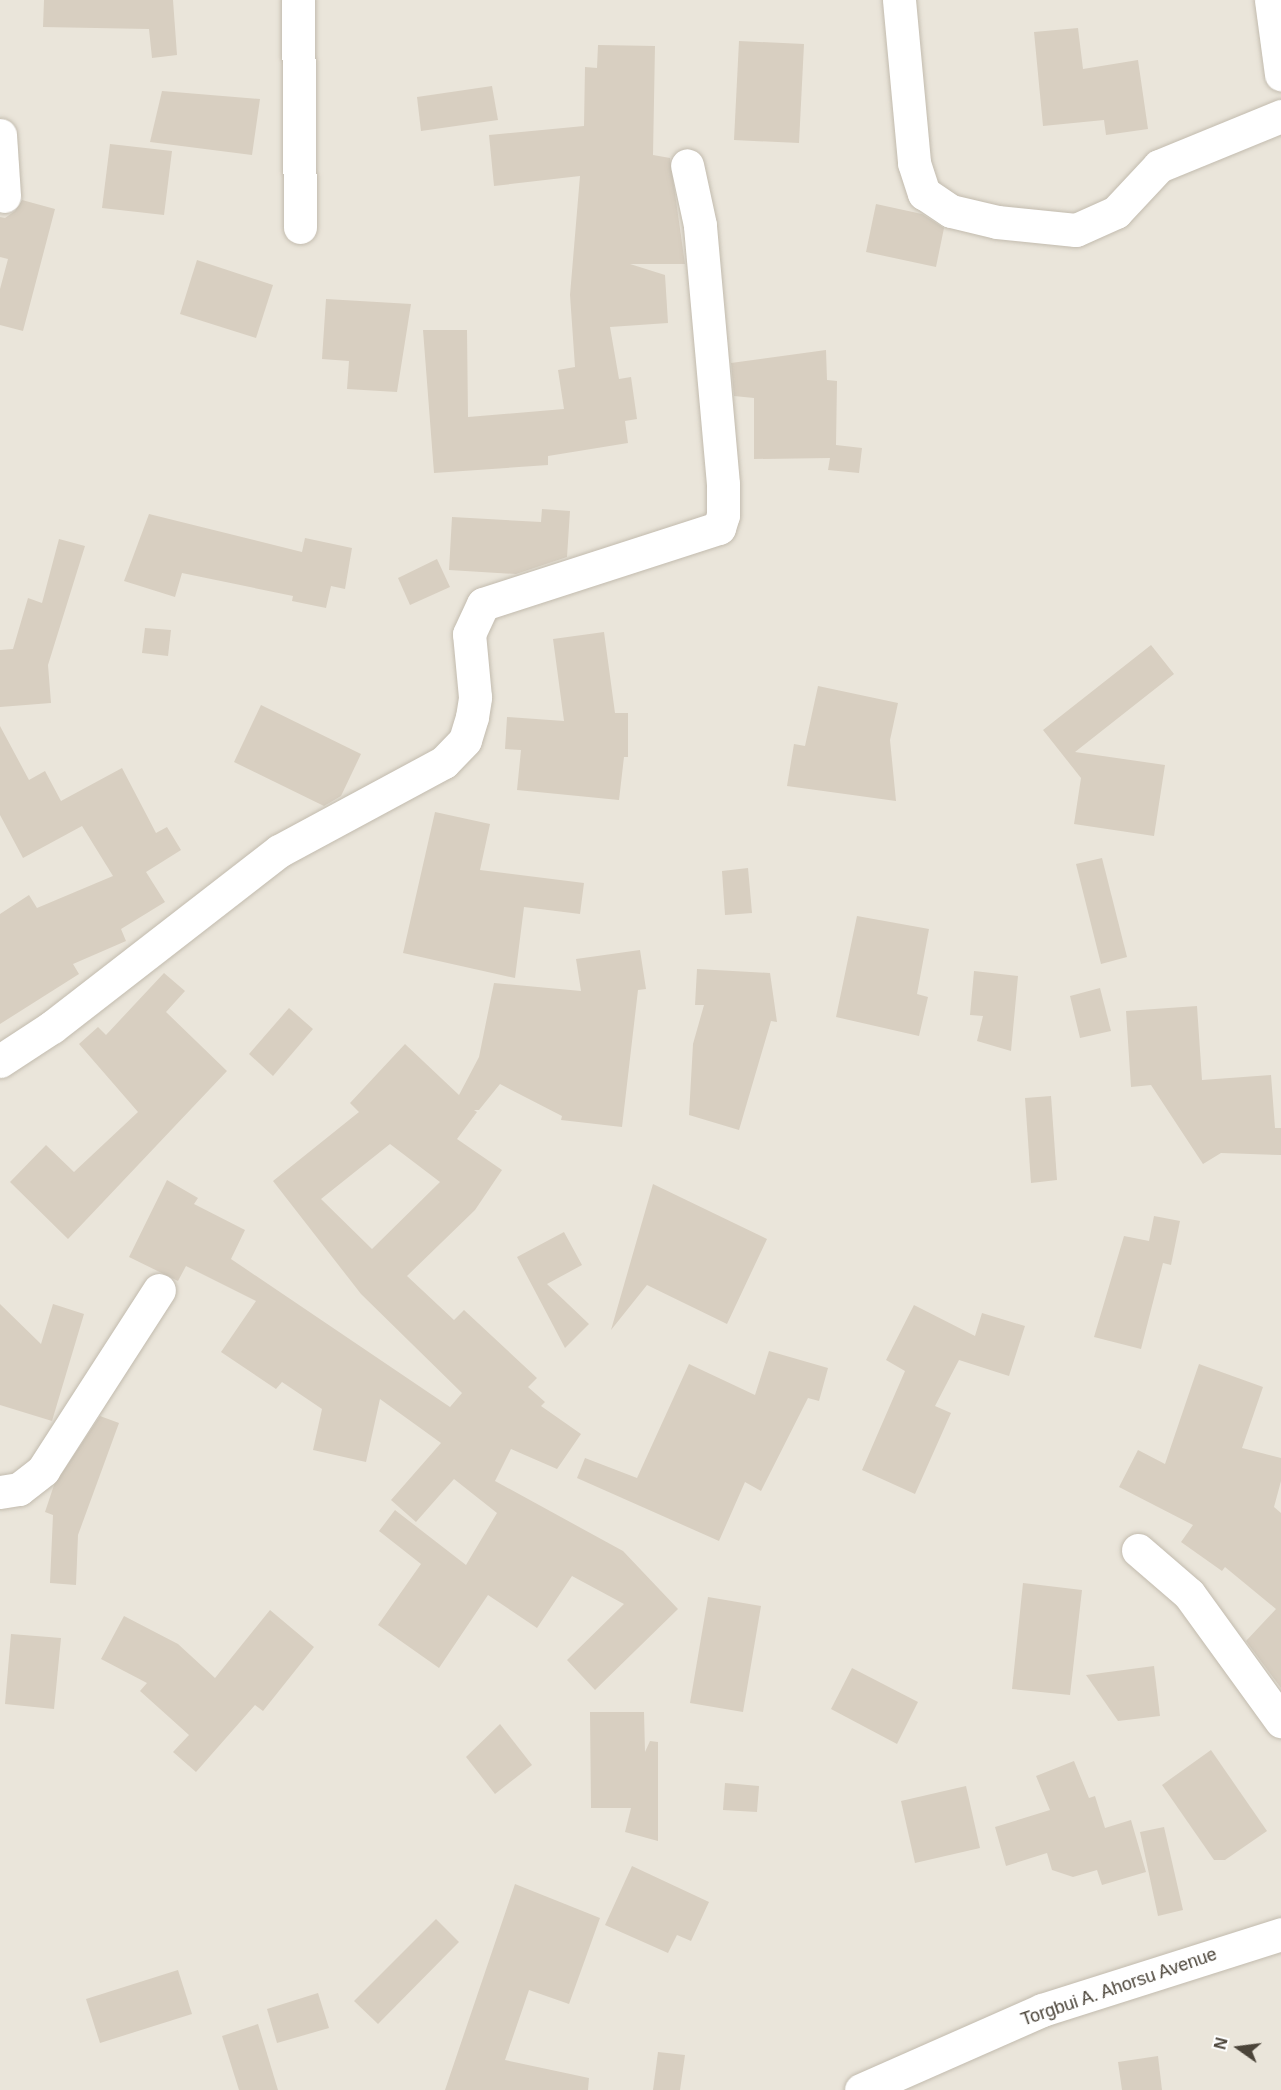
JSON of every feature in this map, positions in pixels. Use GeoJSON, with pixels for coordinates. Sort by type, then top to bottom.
{"type":"FeatureCollection","features":[{"type":"Feature","properties":{"kind":"street"},"geometry":{"type":"LineString","coordinates":[[298,0],[300,227]]}},
{"type":"Feature","properties":{"kind":"street"},"geometry":{"type":"LineString","coordinates":[[899,0],[914,163],[924,193],[951,212],[997,222],[1076,230],[1098,224],[1116,213],[1159,166],[1281,116]]}},
{"type":"Feature","properties":{"kind":"street"},"geometry":{"type":"LineString","coordinates":[[1270,0],[1281,74]]}},
{"type":"Feature","properties":{"kind":"street"},"geometry":{"type":"LineString","coordinates":[[0,135],[4,196]]}},
{"type":"Feature","properties":{"kind":"street"},"geometry":{"type":"LineString","coordinates":[[0,1061],[52,1027],[279,851],[444,762],[465,740],[472,717],[475,697],[469,634],[483,604],[719,528],[723,514],[723,484],[700,225],[687,165]]}},
{"type":"Feature","properties":{"kind":"street"},"geometry":{"type":"LineString","coordinates":[[0,1492],[19,1489],[43,1470],[159,1290]]}},
{"type":"Feature","properties":{"kind":"street"},"geometry":{"type":"LineString","coordinates":[[1138,1550],[1189,1594],[1281,1721]]}},
{"type":"Feature","properties":{"kind":"street","name":"Torgbui A. Ahorsu Avenue"},"geometry":{"type":"LineString","coordinates":[[861,2090],[1042,2010],[1281,1934]]}},
{"type":"Feature","properties":{"kind":"shaded area"},"geometry":{"type":"Polygon","coordinates":[[[0,0],[1281,0],[1281,2090],[0,2090],[0,0]]]}},
{"type":"Feature","properties":{"kind":"building"},"geometry":{"type":"Polygon","coordinates":[[[44,0],[173,0],[177,55],[152,58],[149,29],[43,27],[44,0]]]}},
{"type":"Feature","properties":{"kind":"building"},"geometry":{"type":"Polygon","coordinates":[[[1078,28],[1083,69],[1138,60],[1148,129],[1106,135],[1104,120],[1043,126],[1034,32],[1078,28]]]}},
{"type":"Feature","properties":{"kind":"building"},"geometry":{"type":"Polygon","coordinates":[[[739,41],[804,44],[799,143],[734,140],[739,41]]]}},
{"type":"Feature","properties":{"kind":"building"},"geometry":{"type":"Polygon","coordinates":[[[598,45],[655,46],[653,155],[670,158],[685,264],[630,264],[665,275],[668,323],[610,327],[619,379],[631,377],[637,419],[625,421],[628,443],[548,456],[548,465],[434,473],[423,330],[467,330],[468,417],[564,409],[558,370],[575,367],[570,295],[580,176],[494,186],[489,135],[584,126],[585,67],[597,68],[598,45]]]}},
{"type":"Feature","properties":{"kind":"building"},"geometry":{"type":"Polygon","coordinates":[[[492,86],[498,120],[421,131],[417,97],[492,86]]]}},
{"type":"Feature","properties":{"kind":"building"},"geometry":{"type":"Polygon","coordinates":[[[162,91],[260,99],[252,155],[150,142],[162,91]]]}},
{"type":"Feature","properties":{"kind":"building"},"geometry":{"type":"Polygon","coordinates":[[[110,144],[172,151],[164,215],[102,208],[110,144]]]}},
{"type":"Feature","properties":{"kind":"building"},"geometry":{"type":"Polygon","coordinates":[[[22,200],[55,209],[23,331],[0,325],[0,289],[8,259],[0,257],[0,217],[5,218],[15,211],[22,200]]]}},
{"type":"Feature","properties":{"kind":"building"},"geometry":{"type":"Polygon","coordinates":[[[876,204],[922,214],[944,228],[936,267],[866,252],[876,204]]]}},
{"type":"Feature","properties":{"kind":"building"},"geometry":{"type":"Polygon","coordinates":[[[197,260],[273,285],[256,338],[180,314],[197,260]]]}},
{"type":"Feature","properties":{"kind":"building"},"geometry":{"type":"Polygon","coordinates":[[[326,299],[411,304],[397,392],[347,389],[349,361],[322,359],[326,299]]]}},
{"type":"Feature","properties":{"kind":"building"},"geometry":{"type":"Polygon","coordinates":[[[826,350],[827,380],[837,381],[836,445],[862,448],[859,473],[828,470],[830,458],[754,459],[754,398],[734,396],[731,363],[826,350]]]}},
{"type":"Feature","properties":{"kind":"building"},"geometry":{"type":"Polygon","coordinates":[[[542,509],[570,511],[567,557],[516,574],[449,570],[452,517],[541,522],[542,509]]]}},
{"type":"Feature","properties":{"kind":"building"},"geometry":{"type":"Polygon","coordinates":[[[149,514],[302,552],[305,538],[352,548],[345,589],[331,586],[326,608],[292,601],[293,596],[182,573],[175,597],[124,581],[149,514]]]}},
{"type":"Feature","properties":{"kind":"building"},"geometry":{"type":"Polygon","coordinates":[[[59,539],[85,546],[48,665],[51,703],[0,707],[0,650],[13,649],[28,598],[42,603],[59,539]]]}},
{"type":"Feature","properties":{"kind":"building"},"geometry":{"type":"Polygon","coordinates":[[[437,559],[450,587],[410,605],[398,578],[437,559]]]}},
{"type":"Feature","properties":{"kind":"building"},"geometry":{"type":"Polygon","coordinates":[[[145,628],[171,630],[168,656],[142,653],[145,628]]]}},
{"type":"Feature","properties":{"kind":"building"},"geometry":{"type":"Polygon","coordinates":[[[604,632],[615,713],[628,713],[628,757],[624,757],[619,800],[517,790],[521,750],[505,749],[507,717],[564,721],[553,639],[604,632]]]}},
{"type":"Feature","properties":{"kind":"building"},"geometry":{"type":"Polygon","coordinates":[[[1151,645],[1174,674],[1075,752],[1165,765],[1154,836],[1074,824],[1081,778],[1043,730],[1151,645]]]}},
{"type":"Feature","properties":{"kind":"building"},"geometry":{"type":"Polygon","coordinates":[[[818,686],[898,703],[890,740],[896,801],[787,786],[794,744],[805,746],[818,686]]]}},
{"type":"Feature","properties":{"kind":"building"},"geometry":{"type":"Polygon","coordinates":[[[261,705],[361,754],[341,796],[324,806],[234,762],[261,705]]]}},
{"type":"Feature","properties":{"kind":"building"},"geometry":{"type":"Polygon","coordinates":[[[0,726],[29,780],[45,771],[61,801],[122,768],[156,833],[167,827],[181,850],[146,872],[165,902],[121,929],[126,941],[73,964],[79,974],[0,1024],[0,914],[29,895],[37,908],[113,876],[82,826],[23,858],[0,815],[0,726]]]}},
{"type":"Feature","properties":{"kind":"building"},"geometry":{"type":"Polygon","coordinates":[[[435,812],[490,824],[480,870],[584,883],[580,914],[524,907],[515,978],[403,953],[435,812]]]}},
{"type":"Feature","properties":{"kind":"building"},"geometry":{"type":"Polygon","coordinates":[[[1102,858],[1127,957],[1101,964],[1076,864],[1102,858]]]}},
{"type":"Feature","properties":{"kind":"building"},"geometry":{"type":"Polygon","coordinates":[[[748,868],[752,913],[725,915],[722,871],[748,868]]]}},
{"type":"Feature","properties":{"kind":"building"},"geometry":{"type":"Polygon","coordinates":[[[857,916],[929,929],[917,994],[928,997],[919,1036],[836,1017],[857,916]]]}},
{"type":"Feature","properties":{"kind":"building"},"geometry":{"type":"Polygon","coordinates":[[[640,950],[646,989],[638,990],[622,1127],[561,1120],[562,1116],[500,1084],[479,1110],[474,1110],[477,1112],[457,1139],[502,1170],[475,1210],[407,1276],[454,1320],[464,1310],[537,1378],[528,1387],[545,1402],[541,1406],[581,1434],[557,1469],[511,1449],[495,1481],[623,1551],[678,1609],[595,1690],[567,1660],[624,1604],[572,1576],[537,1628],[488,1595],[439,1668],[378,1625],[421,1564],[379,1531],[395,1510],[466,1565],[497,1513],[454,1479],[416,1522],[391,1500],[441,1443],[380,1399],[366,1462],[313,1450],[322,1409],[282,1382],[276,1389],[221,1352],[256,1301],[186,1266],[178,1281],[129,1257],[167,1180],[198,1198],[194,1204],[245,1230],[231,1259],[450,1407],[462,1393],[361,1294],[273,1181],[359,1112],[350,1103],[405,1044],[459,1095],[479,1057],[494,983],[581,991],[576,959],[640,950]],[[390,1144],[321,1199],[372,1249],[440,1182],[390,1144]]]}},
{"type":"Feature","properties":{"kind":"building"},"geometry":{"type":"Polygon","coordinates":[[[697,969],[770,973],[777,1022],[771,1021],[739,1130],[689,1115],[693,1044],[704,1005],[695,1005],[697,969]]]}},
{"type":"Feature","properties":{"kind":"building"},"geometry":{"type":"Polygon","coordinates":[[[974,971],[1018,976],[1011,1051],[977,1041],[983,1016],[970,1015],[974,971]]]}},
{"type":"Feature","properties":{"kind":"building"},"geometry":{"type":"Polygon","coordinates":[[[164,973],[185,991],[166,1012],[227,1071],[68,1239],[10,1182],[46,1145],[74,1172],[138,1112],[79,1044],[98,1027],[106,1035],[164,973]]]}},
{"type":"Feature","properties":{"kind":"building"},"geometry":{"type":"Polygon","coordinates":[[[1100,988],[1111,1031],[1080,1038],[1070,996],[1100,988]]]}},
{"type":"Feature","properties":{"kind":"building"},"geometry":{"type":"Polygon","coordinates":[[[1197,1006],[1202,1080],[1271,1075],[1275,1128],[1281,1128],[1281,1155],[1221,1153],[1203,1164],[1151,1085],[1131,1087],[1126,1011],[1197,1006]]]}},
{"type":"Feature","properties":{"kind":"building"},"geometry":{"type":"Polygon","coordinates":[[[289,1008],[313,1029],[273,1076],[249,1054],[289,1008]]]}},
{"type":"Feature","properties":{"kind":"building"},"geometry":{"type":"Polygon","coordinates":[[[1051,1096],[1057,1180],[1031,1183],[1025,1098],[1051,1096]]]}},
{"type":"Feature","properties":{"kind":"building"},"geometry":{"type":"Polygon","coordinates":[[[653,1184],[767,1239],[727,1324],[647,1285],[611,1330],[653,1184]]]}},
{"type":"Feature","properties":{"kind":"building"},"geometry":{"type":"Polygon","coordinates":[[[1154,1216],[1180,1221],[1171,1265],[1163,1263],[1141,1349],[1094,1337],[1124,1236],[1149,1241],[1154,1216]]]}},
{"type":"Feature","properties":{"kind":"building"},"geometry":{"type":"Polygon","coordinates":[[[564,1232],[582,1265],[547,1284],[589,1324],[565,1348],[517,1257],[564,1232]]]}},
{"type":"Feature","properties":{"kind":"building"},"geometry":{"type":"Polygon","coordinates":[[[0,1304],[41,1344],[53,1304],[84,1314],[52,1421],[0,1405],[0,1304]]]}},
{"type":"Feature","properties":{"kind":"building"},"geometry":{"type":"Polygon","coordinates":[[[914,1305],[975,1336],[982,1313],[1025,1326],[1009,1376],[959,1360],[935,1406],[951,1413],[915,1494],[862,1470],[905,1371],[886,1360],[914,1305]]]}},
{"type":"Feature","properties":{"kind":"building"},"geometry":{"type":"Polygon","coordinates":[[[769,1351],[828,1368],[819,1401],[808,1398],[761,1491],[745,1482],[719,1541],[577,1478],[585,1458],[637,1478],[689,1364],[755,1395],[769,1351]]]}},
{"type":"Feature","properties":{"kind":"building"},"geometry":{"type":"Polygon","coordinates":[[[1199,1364],[1263,1387],[1242,1448],[1281,1458],[1281,1481],[1274,1507],[1281,1513],[1281,1688],[1246,1641],[1276,1609],[1225,1567],[1222,1571],[1181,1542],[1193,1525],[1119,1487],[1138,1450],[1165,1464],[1199,1364]]]}},
{"type":"Feature","properties":{"kind":"building"},"geometry":{"type":"Polygon","coordinates":[[[100,1416],[119,1423],[78,1535],[76,1585],[50,1583],[53,1515],[45,1512],[54,1485],[100,1416]]]}},
{"type":"Feature","properties":{"kind":"building"},"geometry":{"type":"Polygon","coordinates":[[[1023,1583],[1082,1590],[1070,1695],[1012,1689],[1023,1583]]]}},
{"type":"Feature","properties":{"kind":"building"},"geometry":{"type":"Polygon","coordinates":[[[708,1597],[761,1606],[743,1712],[690,1703],[708,1597]]]}},
{"type":"Feature","properties":{"kind":"building"},"geometry":{"type":"Polygon","coordinates":[[[270,1610],[314,1647],[263,1711],[255,1705],[196,1772],[173,1752],[189,1735],[140,1691],[147,1683],[101,1659],[124,1616],[178,1644],[215,1678],[270,1610]]]}},
{"type":"Feature","properties":{"kind":"building"},"geometry":{"type":"Polygon","coordinates":[[[11,1634],[61,1638],[54,1709],[5,1704],[11,1634]]]}},
{"type":"Feature","properties":{"kind":"building"},"geometry":{"type":"Polygon","coordinates":[[[1154,1666],[1160,1716],[1118,1721],[1086,1675],[1154,1666]]]}},
{"type":"Feature","properties":{"kind":"building"},"geometry":{"type":"Polygon","coordinates":[[[852,1668],[918,1702],[897,1744],[831,1709],[852,1668]]]}},
{"type":"Feature","properties":{"kind":"building"},"geometry":{"type":"Polygon","coordinates":[[[590,1712],[644,1712],[645,1752],[650,1741],[658,1742],[658,1841],[625,1832],[631,1808],[591,1808],[590,1712]]]}},
{"type":"Feature","properties":{"kind":"building"},"geometry":{"type":"Polygon","coordinates":[[[500,1724],[532,1765],[495,1794],[466,1757],[500,1724]]]}},
{"type":"Feature","properties":{"kind":"building"},"geometry":{"type":"Polygon","coordinates":[[[1211,1750],[1267,1831],[1225,1860],[1214,1860],[1162,1785],[1211,1750]]]}},
{"type":"Feature","properties":{"kind":"building"},"geometry":{"type":"Polygon","coordinates":[[[1074,1761],[1089,1798],[1095,1796],[1105,1828],[1131,1820],[1146,1872],[1102,1885],[1097,1870],[1073,1877],[1052,1870],[1047,1853],[1006,1866],[995,1827],[1050,1810],[1036,1776],[1074,1761]]]}},
{"type":"Feature","properties":{"kind":"building"},"geometry":{"type":"Polygon","coordinates":[[[725,1783],[759,1786],[757,1812],[723,1810],[725,1783]]]}},
{"type":"Feature","properties":{"kind":"building"},"geometry":{"type":"Polygon","coordinates":[[[966,1786],[980,1848],[915,1863],[901,1801],[966,1786]]]}},
{"type":"Feature","properties":{"kind":"building"},"geometry":{"type":"Polygon","coordinates":[[[1164,1827],[1183,1910],[1158,1916],[1140,1832],[1164,1827]]]}},
{"type":"Feature","properties":{"kind":"building"},"geometry":{"type":"Polygon","coordinates":[[[632,1866],[709,1902],[691,1941],[677,1935],[668,1953],[605,1925],[632,1866]]]}},
{"type":"Feature","properties":{"kind":"building"},"geometry":{"type":"Polygon","coordinates":[[[515,1884],[600,1918],[569,2004],[529,1990],[505,2060],[589,2078],[588,2090],[445,2090],[515,1884]]]}},
{"type":"Feature","properties":{"kind":"building"},"geometry":{"type":"Polygon","coordinates":[[[436,1919],[459,1942],[378,2024],[354,2001],[436,1919]]]}},
{"type":"Feature","properties":{"kind":"building"},"geometry":{"type":"Polygon","coordinates":[[[178,1970],[192,2014],[100,2043],[86,1999],[178,1970]]]}},
{"type":"Feature","properties":{"kind":"building"},"geometry":{"type":"Polygon","coordinates":[[[318,1993],[329,2028],[277,2043],[267,2009],[318,1993]]]}},
{"type":"Feature","properties":{"kind":"building"},"geometry":{"type":"Polygon","coordinates":[[[258,2024],[278,2090],[239,2090],[222,2036],[258,2024]]]}},
{"type":"Feature","properties":{"kind":"building"},"geometry":{"type":"Polygon","coordinates":[[[658,2052],[685,2055],[680,2090],[653,2090],[658,2052]]]}},
{"type":"Feature","properties":{"kind":"building"},"geometry":{"type":"Polygon","coordinates":[[[1158,2056],[1162,2090],[1122,2090],[1118,2062],[1158,2056]]]}}]}
